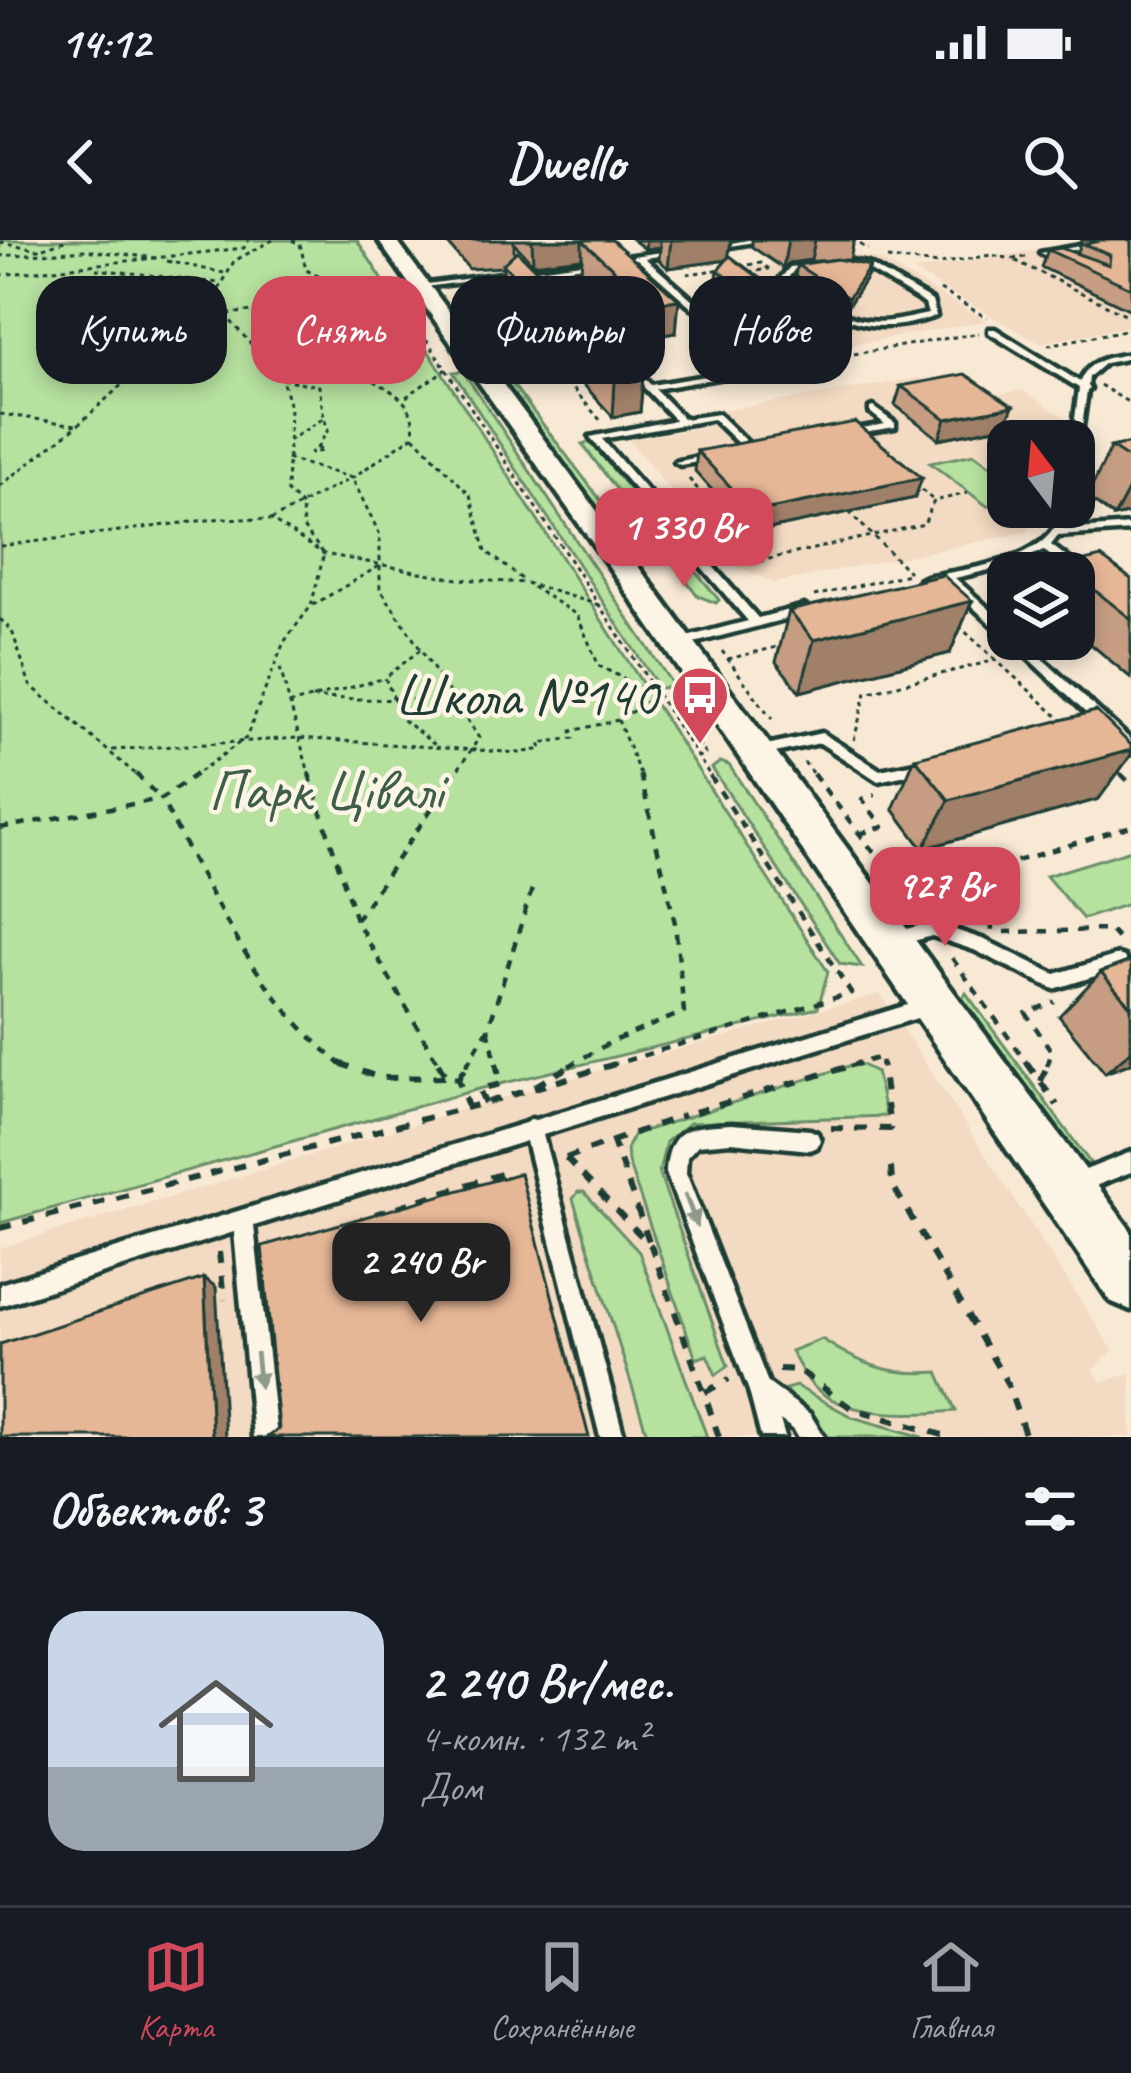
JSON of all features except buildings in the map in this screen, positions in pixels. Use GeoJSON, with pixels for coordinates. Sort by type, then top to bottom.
{"type":"FeatureCollection","features":[{"type":"Feature","properties":{"kind":"main road"},"geometry":{"type":"LineString","coordinates":[[387,240],[397,276]]}},
{"type":"Feature","properties":{"kind":"main road"},"geometry":{"type":"LineString","coordinates":[[426,320],[679,643],[757,752],[903,924],[933,1005],[1131,1280]]}},
{"type":"Feature","properties":{"kind":"lane"},"geometry":{"type":"LineString","coordinates":[[705,248],[763,240]]}},
{"type":"Feature","properties":{"kind":"lane"},"geometry":{"type":"LineString","coordinates":[[1078,240],[1090,245]]}},
{"type":"Feature","properties":{"kind":"lane"},"geometry":{"type":"LineString","coordinates":[[1043,254],[1103,243]]}},
{"type":"Feature","properties":{"kind":"lane"},"geometry":{"type":"LineString","coordinates":[[426,282],[686,250]]}},
{"type":"Feature","properties":{"kind":"lane"},"geometry":{"type":"LineString","coordinates":[[1043,254],[1081,271]]}},
{"type":"Feature","properties":{"kind":"lane"},"geometry":{"type":"LineString","coordinates":[[515,255],[529,271]]}},
{"type":"Feature","properties":{"kind":"lane"},"geometry":{"type":"LineString","coordinates":[[639,257],[661,276]]}},
{"type":"Feature","properties":{"kind":"lane"},"geometry":{"type":"LineString","coordinates":[[786,276],[792,268],[839,261],[866,265],[929,303],[932,316],[875,326],[852,323]]}},
{"type":"Feature","properties":{"kind":"lane"},"geometry":{"type":"LineString","coordinates":[[665,280],[689,301]]}},
{"type":"Feature","properties":{"kind":"lane"},"geometry":{"type":"LineString","coordinates":[[988,332],[1086,389]]}},
{"type":"Feature","properties":{"kind":"lane"},"geometry":{"type":"LineString","coordinates":[[1081,420],[1085,376],[1102,361],[1131,356]]}},
{"type":"Feature","properties":{"kind":"lane"},"geometry":{"type":"LineString","coordinates":[[648,388],[689,381]]}},
{"type":"Feature","properties":{"kind":"lane"},"geometry":{"type":"LineString","coordinates":[[644,384],[682,422]]}},
{"type":"Feature","properties":{"kind":"lane"},"geometry":{"type":"LineString","coordinates":[[831,436],[892,425],[873,410]]}},
{"type":"Feature","properties":{"kind":"lane"},"geometry":{"type":"LineString","coordinates":[[750,450],[715,416],[595,437],[755,622]]}},
{"type":"Feature","properties":{"kind":"lane"},"geometry":{"type":"LineString","coordinates":[[680,466],[770,447]]}},
{"type":"Feature","properties":{"kind":"lane"},"geometry":{"type":"LineString","coordinates":[[1060,532],[1061,528]]}},
{"type":"Feature","properties":{"kind":"lane"},"geometry":{"type":"LineString","coordinates":[[918,581],[1026,557],[1060,532],[1131,528]]}},
{"type":"Feature","properties":{"kind":"lane"},"geometry":{"type":"LineString","coordinates":[[1043,544],[1096,585]]}},
{"type":"Feature","properties":{"kind":"lane"},"geometry":{"type":"LineString","coordinates":[[946,575],[987,613]]}},
{"type":"Feature","properties":{"kind":"lane"},"geometry":{"type":"LineString","coordinates":[[926,596],[960,588]]}},
{"type":"Feature","properties":{"kind":"lane"},"geometry":{"type":"LineString","coordinates":[[679,643],[822,604]]}},
{"type":"Feature","properties":{"kind":"lane"},"geometry":{"type":"LineString","coordinates":[[1037,660],[1131,748]]}},
{"type":"Feature","properties":{"kind":"lane"},"geometry":{"type":"LineString","coordinates":[[1081,737],[1109,728]]}},
{"type":"Feature","properties":{"kind":"lane"},"geometry":{"type":"LineString","coordinates":[[757,752],[822,738],[878,776],[933,764]]}},
{"type":"Feature","properties":{"kind":"lane"},"geometry":{"type":"LineString","coordinates":[[903,924],[979,945],[1054,982],[1124,958]]}},
{"type":"Feature","properties":{"kind":"lane"},"geometry":{"type":"LineString","coordinates":[[0,1295],[933,1005]]}},
{"type":"Feature","properties":{"kind":"lane"},"geometry":{"type":"LineString","coordinates":[[532,1128],[611,1437]]}},
{"type":"Feature","properties":{"kind":"lane"},"geometry":{"type":"LineString","coordinates":[[773,1437],[760,1391],[676,1173],[677,1153],[684,1143],[704,1135],[815,1134]]}},
{"type":"Feature","properties":{"kind":"lane"},"geometry":{"type":"LineString","coordinates":[[1064,1189],[1131,1162]]}},
{"type":"Feature","properties":{"kind":"lane"},"geometry":{"type":"LineString","coordinates":[[242,1220],[265,1437]]}},
{"type":"Feature","properties":{"kind":"lane"},"geometry":{"type":"LineString","coordinates":[[760,1391],[802,1422],[812,1437]]}},
{"type":"Feature","properties":{"kind":"path"},"geometry":{"type":"LineString","coordinates":[[33,253],[68,240]]}},
{"type":"Feature","properties":{"kind":"path"},"geometry":{"type":"LineString","coordinates":[[222,276],[249,240]]}},
{"type":"Feature","properties":{"kind":"path"},"geometry":{"type":"LineString","coordinates":[[0,275],[161,260],[273,240]]}},
{"type":"Feature","properties":{"kind":"path"},"geometry":{"type":"LineString","coordinates":[[292,240],[300,244],[306,270],[320,276]]}},
{"type":"Feature","properties":{"kind":"path"},"geometry":{"type":"LineString","coordinates":[[851,248],[871,251],[852,240]]}},
{"type":"Feature","properties":{"kind":"path"},"geometry":{"type":"LineString","coordinates":[[0,242],[47,252]]}},
{"type":"Feature","properties":{"kind":"path"},"geometry":{"type":"LineString","coordinates":[[0,256],[101,251],[224,273]]}},
{"type":"Feature","properties":{"kind":"path"},"geometry":{"type":"LineString","coordinates":[[1012,259],[1043,254]]}},
{"type":"Feature","properties":{"kind":"path"},"geometry":{"type":"LineString","coordinates":[[886,259],[940,264],[991,255],[1012,259],[1131,317]]}},
{"type":"Feature","properties":{"kind":"path"},"geometry":{"type":"LineString","coordinates":[[741,266],[760,263],[769,269],[740,273],[744,276]]}},
{"type":"Feature","properties":{"kind":"path"},"geometry":{"type":"LineString","coordinates":[[84,268],[156,276]]}},
{"type":"Feature","properties":{"kind":"path"},"geometry":{"type":"LineString","coordinates":[[665,278],[722,269]]}},
{"type":"Feature","properties":{"kind":"path"},"geometry":{"type":"LineString","coordinates":[[756,271],[764,276]]}},
{"type":"Feature","properties":{"kind":"path"},"geometry":{"type":"LineString","coordinates":[[227,320],[251,342]]}},
{"type":"Feature","properties":{"kind":"path"},"geometry":{"type":"LineString","coordinates":[[1037,348],[1131,329]]}},
{"type":"Feature","properties":{"kind":"path"},"geometry":{"type":"LineString","coordinates":[[863,353],[988,332]]}},
{"type":"Feature","properties":{"kind":"path"},"geometry":{"type":"LineString","coordinates":[[0,1228],[484,1103],[850,994],[426,334]]}},
{"type":"Feature","properties":{"kind":"path"},"geometry":{"type":"LineString","coordinates":[[404,398],[446,370]]}},
{"type":"Feature","properties":{"kind":"path"},"geometry":{"type":"LineString","coordinates":[[0,486],[122,384]]}},
{"type":"Feature","properties":{"kind":"path"},"geometry":{"type":"LineString","coordinates":[[283,384],[290,407],[287,492],[302,506],[303,527],[325,554]]}},
{"type":"Feature","properties":{"kind":"path"},"geometry":{"type":"LineString","coordinates":[[308,384],[319,386],[328,430],[319,451],[326,470]]}},
{"type":"Feature","properties":{"kind":"path"},"geometry":{"type":"LineString","coordinates":[[0,546],[223,518],[271,520],[352,478],[413,436],[417,418],[404,398],[380,384]]}},
{"type":"Feature","properties":{"kind":"path"},"geometry":{"type":"LineString","coordinates":[[569,384],[613,434]]}},
{"type":"Feature","properties":{"kind":"path"},"geometry":{"type":"LineString","coordinates":[[0,414],[78,425]]}},
{"type":"Feature","properties":{"kind":"path"},"geometry":{"type":"LineString","coordinates":[[288,441],[324,418]]}},
{"type":"Feature","properties":{"kind":"path"},"geometry":{"type":"LineString","coordinates":[[413,436],[470,495],[486,551],[577,615],[599,666],[657,696]]}},
{"type":"Feature","properties":{"kind":"path"},"geometry":{"type":"LineString","coordinates":[[286,459],[352,478],[380,535],[380,588],[478,738],[356,920]]}},
{"type":"Feature","properties":{"kind":"path"},"geometry":{"type":"LineString","coordinates":[[680,466],[760,561],[924,524],[934,501]]}},
{"type":"Feature","properties":{"kind":"path"},"geometry":{"type":"LineString","coordinates":[[904,475],[934,501]]}},
{"type":"Feature","properties":{"kind":"path"},"geometry":{"type":"LineString","coordinates":[[1095,482],[1112,478]]}},
{"type":"Feature","properties":{"kind":"path"},"geometry":{"type":"LineString","coordinates":[[934,501],[968,493]]}},
{"type":"Feature","properties":{"kind":"path"},"geometry":{"type":"LineString","coordinates":[[807,598],[910,573],[849,512]]}},
{"type":"Feature","properties":{"kind":"path"},"geometry":{"type":"LineString","coordinates":[[271,520],[325,554],[458,579],[526,583],[599,605]]}},
{"type":"Feature","properties":{"kind":"path"},"geometry":{"type":"LineString","coordinates":[[0,827],[161,799],[246,738],[284,642],[311,606],[325,554]]}},
{"type":"Feature","properties":{"kind":"path"},"geometry":{"type":"LineString","coordinates":[[311,606],[381,566]]}},
{"type":"Feature","properties":{"kind":"path"},"geometry":{"type":"LineString","coordinates":[[0,619],[12,631],[30,685],[112,750],[161,799],[273,1000],[346,1069],[394,1079],[458,1079]]}},
{"type":"Feature","properties":{"kind":"path"},"geometry":{"type":"LineString","coordinates":[[955,622],[987,652]]}},
{"type":"Feature","properties":{"kind":"path"},"geometry":{"type":"LineString","coordinates":[[728,659],[786,645]]}},
{"type":"Feature","properties":{"kind":"path"},"geometry":{"type":"LineString","coordinates":[[289,704],[385,678],[420,650]]}},
{"type":"Feature","properties":{"kind":"path"},"geometry":{"type":"LineString","coordinates":[[851,750],[866,693],[995,660],[1081,737]]}},
{"type":"Feature","properties":{"kind":"path"},"geometry":{"type":"LineString","coordinates":[[279,663],[356,920],[446,1077]]}},
{"type":"Feature","properties":{"kind":"path"},"geometry":{"type":"LineString","coordinates":[[385,678],[388,698],[415,734],[442,750]]}},
{"type":"Feature","properties":{"kind":"path"},"geometry":{"type":"LineString","coordinates":[[112,750],[246,738],[466,752],[542,749],[540,743],[574,737],[572,731],[618,720],[657,696]]}},
{"type":"Feature","properties":{"kind":"path"},"geometry":{"type":"LineString","coordinates":[[312,698],[455,700]]}},
{"type":"Feature","properties":{"kind":"path"},"geometry":{"type":"LineString","coordinates":[[529,1090],[610,1042],[684,1012],[682,948],[673,898],[644,787],[618,720]]}},
{"type":"Feature","properties":{"kind":"path"},"geometry":{"type":"LineString","coordinates":[[1114,768],[1131,784]]}},
{"type":"Feature","properties":{"kind":"path"},"geometry":{"type":"LineString","coordinates":[[859,834],[883,827],[872,812]]}},
{"type":"Feature","properties":{"kind":"path"},"geometry":{"type":"LineString","coordinates":[[992,932],[988,870],[1131,826]]}},
{"type":"Feature","properties":{"kind":"path"},"geometry":{"type":"LineString","coordinates":[[458,1079],[488,1029],[532,890]]}},
{"type":"Feature","properties":{"kind":"path"},"geometry":{"type":"LineString","coordinates":[[903,924],[936,914]]}},
{"type":"Feature","properties":{"kind":"path"},"geometry":{"type":"LineString","coordinates":[[973,926],[992,932],[1110,930],[1124,958]]}},
{"type":"Feature","properties":{"kind":"path"},"geometry":{"type":"LineString","coordinates":[[1041,1081],[1052,1052],[1026,1013],[1057,1001]]}},
{"type":"Feature","properties":{"kind":"path"},"geometry":{"type":"LineString","coordinates":[[484,1103],[479,1089],[501,1084],[488,1029]]}},
{"type":"Feature","properties":{"kind":"path"},"geometry":{"type":"LineString","coordinates":[[651,1246],[566,1158],[612,1138],[881,1058],[890,1129],[815,1134]]}},
{"type":"Feature","properties":{"kind":"path"},"geometry":{"type":"LineString","coordinates":[[458,1079],[468,1107]]}},
{"type":"Feature","properties":{"kind":"path"},"geometry":{"type":"LineString","coordinates":[[612,1138],[704,1393]]}},
{"type":"Feature","properties":{"kind":"path"},"geometry":{"type":"LineString","coordinates":[[891,1167],[892,1184],[1007,1383],[1026,1437]]}},
{"type":"Feature","properties":{"kind":"path"},"geometry":{"type":"LineString","coordinates":[[374,1214],[501,1174]]}},
{"type":"Feature","properties":{"kind":"path"},"geometry":{"type":"LineString","coordinates":[[220,1268],[247,1255]]}},
{"type":"Feature","properties":{"kind":"shaded area"},"geometry":{"type":"Polygon","coordinates":[[[1131,246],[1131,326],[1039,343],[913,271],[1055,247],[1070,254],[1131,246]]]}},
{"type":"Feature","properties":{"kind":"shaded area"},"geometry":{"type":"Polygon","coordinates":[[[847,253],[879,260],[986,321],[852,345],[852,276],[714,273],[847,253]]]}},
{"type":"Feature","properties":{"kind":"shaded area"},"geometry":{"type":"Polygon","coordinates":[[[919,378],[933,387],[985,397],[1022,390],[1069,420],[987,420],[987,528],[1030,528],[1027,532],[774,583],[729,562],[629,440],[706,427],[696,415],[919,378]]]}},
{"type":"Feature","properties":{"kind":"shaded area"},"geometry":{"type":"Polygon","coordinates":[[[880,994],[1113,1350],[1093,1370],[1102,1382],[1131,1373],[1131,1437],[0,1437],[0,1248],[529,1090],[880,994]]]}},
{"type":"Feature","properties":{"kind":"green space","name":"Парк Цівалі"},"geometry":{"type":"Polygon","coordinates":[[[0,240],[357,240],[380,276],[251,276],[251,384],[426,384],[426,347],[828,972],[818,1008],[479,1089],[0,1223],[0,240]]]}},
{"type":"Feature","properties":{"kind":"green space"},"geometry":{"type":"Polygon","coordinates":[[[461,384],[472,384],[674,687],[659,688],[461,384]]]}},
{"type":"Feature","properties":{"kind":"green space"},"geometry":{"type":"Polygon","coordinates":[[[500,384],[512,384],[634,544],[621,547],[500,384]]]}},
{"type":"Feature","properties":{"kind":"green space"},"geometry":{"type":"Polygon","coordinates":[[[591,442],[719,600],[716,603],[698,596],[582,444],[591,442]]]}},
{"type":"Feature","properties":{"kind":"green space"},"geometry":{"type":"Polygon","coordinates":[[[974,454],[987,463],[987,506],[930,463],[974,454]]]}},
{"type":"Feature","properties":{"kind":"green space"},"geometry":{"type":"Polygon","coordinates":[[[720,762],[729,765],[862,967],[840,964],[712,768],[720,762]]]}},
{"type":"Feature","properties":{"kind":"green space"},"geometry":{"type":"Polygon","coordinates":[[[1131,850],[1131,903],[1083,919],[1046,876],[1131,850]]]}},
{"type":"Feature","properties":{"kind":"green space"},"geometry":{"type":"Polygon","coordinates":[[[966,993],[1091,1164],[1079,1164],[960,1002],[966,993]]]}},
{"type":"Feature","properties":{"kind":"green space"},"geometry":{"type":"Polygon","coordinates":[[[858,1063],[876,1072],[886,1116],[689,1123],[666,1142],[659,1173],[728,1366],[716,1375],[707,1355],[696,1359],[628,1162],[627,1147],[634,1134],[858,1063]]]}},
{"type":"Feature","properties":{"kind":"green space"},"geometry":{"type":"Polygon","coordinates":[[[584,1192],[639,1252],[707,1437],[648,1437],[573,1199],[584,1192]]]}},
{"type":"Feature","properties":{"kind":"green space"},"geometry":{"type":"Polygon","coordinates":[[[822,1339],[877,1367],[938,1372],[956,1411],[880,1412],[841,1404],[808,1380],[791,1351],[822,1339]]]}},
{"type":"Feature","properties":{"kind":"green space"},"geometry":{"type":"Polygon","coordinates":[[[796,1386],[852,1417],[923,1437],[821,1437],[785,1389],[796,1386]]]}},
{"type":"Feature","properties":{"kind":"place","name":"Школа №140"},"geometry":{"type":"Point","coordinates":[700,746]}}]}
